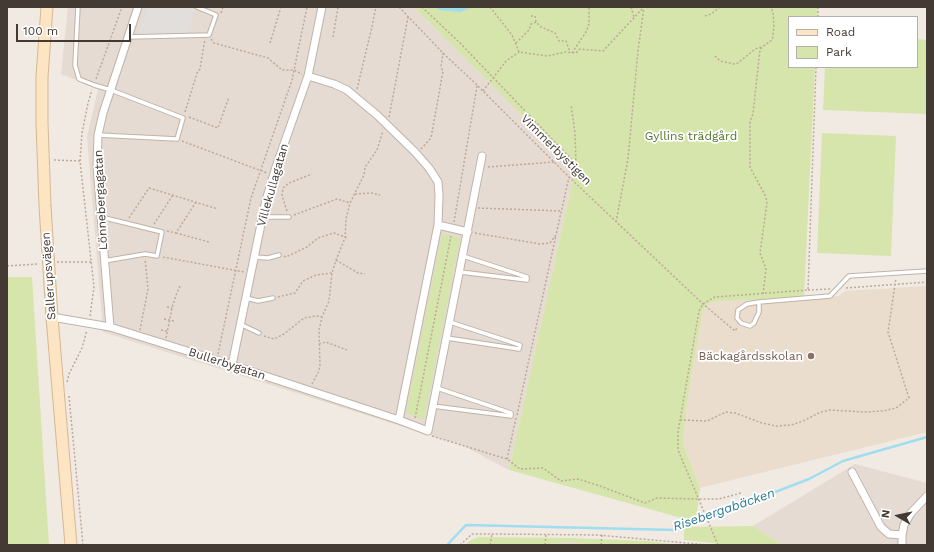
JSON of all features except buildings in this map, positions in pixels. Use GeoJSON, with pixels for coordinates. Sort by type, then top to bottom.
{"type":"FeatureCollection","features":[{"type":"Feature","properties":{"kind":"main road","name":"Sallerupsvägen"},"geometry":{"type":"LineString","coordinates":[[47,7],[43,70],[42,122],[45,206],[52,316],[71,545]]}},
{"type":"Feature","properties":{"kind":"street","name":"Lönnebergagatan"},"geometry":{"type":"LineString","coordinates":[[110,327],[96,166],[98,135],[103,113],[138,7]]}},
{"type":"Feature","properties":{"kind":"street","name":"Villekullagatan"},"geometry":{"type":"LineString","coordinates":[[232,365],[263,217],[274,174],[308,76],[322,7]]}},
{"type":"Feature","properties":{"kind":"street"},"geometry":{"type":"LineString","coordinates":[[308,76],[334,84],[347,90],[355,96],[417,153],[438,182],[438,225],[399,420]]}},
{"type":"Feature","properties":{"kind":"street","name":"Bullerbygatan"},"geometry":{"type":"LineString","coordinates":[[52,316],[110,327],[309,390],[428,431],[482,156]]}},
{"type":"Feature","properties":{"kind":"street"},"geometry":{"type":"LineString","coordinates":[[438,225],[468,232]]}},
{"type":"Feature","properties":{"kind":"street"},"geometry":{"type":"LineString","coordinates":[[852,472],[881,527],[889,534],[902,535]]}},
{"type":"Feature","properties":{"kind":"street"},"geometry":{"type":"LineString","coordinates":[[902,545],[904,525],[911,513],[927,496]]}},
{"type":"Feature","properties":{"kind":"lane"},"geometry":{"type":"LineString","coordinates":[[78,7],[75,65],[79,78],[183,118],[177,139],[98,135]]}},
{"type":"Feature","properties":{"kind":"lane"},"geometry":{"type":"LineString","coordinates":[[129,38],[207,35],[216,15],[208,9],[197,7]]}},
{"type":"Feature","properties":{"kind":"lane"},"geometry":{"type":"LineString","coordinates":[[101,217],[151,228],[162,232],[157,256],[145,254],[104,261]]}},
{"type":"Feature","properties":{"kind":"lane"},"geometry":{"type":"LineString","coordinates":[[263,217],[289,217]]}},
{"type":"Feature","properties":{"kind":"lane"},"geometry":{"type":"LineString","coordinates":[[254,257],[268,258],[279,255]]}},
{"type":"Feature","properties":{"kind":"lane"},"geometry":{"type":"LineString","coordinates":[[460,272],[527,280],[527,277],[463,256]]}},
{"type":"Feature","properties":{"kind":"lane"},"geometry":{"type":"LineString","coordinates":[[759,302],[759,312],[754,323],[750,326],[741,323],[737,318],[737,314],[740,308],[747,304],[759,302],[830,296],[849,276],[927,271]]}},
{"type":"Feature","properties":{"kind":"lane"},"geometry":{"type":"LineString","coordinates":[[246,298],[258,301],[273,298]]}},
{"type":"Feature","properties":{"kind":"lane"},"geometry":{"type":"LineString","coordinates":[[447,338],[519,349],[520,345],[450,322]]}},
{"type":"Feature","properties":{"kind":"lane"},"geometry":{"type":"LineString","coordinates":[[240,324],[259,333]]}},
{"type":"Feature","properties":{"kind":"lane"},"geometry":{"type":"LineString","coordinates":[[433,406],[510,416],[511,414],[437,388]]}},
{"type":"Feature","properties":{"kind":"path"},"geometry":{"type":"LineString","coordinates":[[270,43],[281,7]]}},
{"type":"Feature","properties":{"kind":"path"},"geometry":{"type":"LineString","coordinates":[[217,360],[251,198],[292,80],[307,7]]}},
{"type":"Feature","properties":{"kind":"path"},"geometry":{"type":"LineString","coordinates":[[333,37],[338,7]]}},
{"type":"Feature","properties":{"kind":"path"},"geometry":{"type":"LineString","coordinates":[[355,96],[376,7]]}},
{"type":"Feature","properties":{"kind":"path","name":"Vimmerbystigen"},"geometry":{"type":"LineString","coordinates":[[399,7],[569,177],[702,304],[735,331],[741,323]]}},
{"type":"Feature","properties":{"kind":"path"},"geometry":{"type":"LineString","coordinates":[[422,7],[461,44],[576,164]]}},
{"type":"Feature","properties":{"kind":"path"},"geometry":{"type":"LineString","coordinates":[[490,7],[512,35],[519,52]]}},
{"type":"Feature","properties":{"kind":"path"},"geometry":{"type":"LineString","coordinates":[[571,53],[586,32],[589,24],[589,7]]}},
{"type":"Feature","properties":{"kind":"path"},"geometry":{"type":"LineString","coordinates":[[631,7],[634,18]]}},
{"type":"Feature","properties":{"kind":"path"},"geometry":{"type":"LineString","coordinates":[[483,91],[506,61],[519,52],[547,56],[566,52],[576,53],[580,49],[603,51],[644,7]]}},
{"type":"Feature","properties":{"kind":"path"},"geometry":{"type":"LineString","coordinates":[[616,222],[628,159],[638,51],[644,7]]}},
{"type":"Feature","properties":{"kind":"path"},"geometry":{"type":"LineString","coordinates":[[705,16],[711,14],[720,7]]}},
{"type":"Feature","properties":{"kind":"path"},"geometry":{"type":"LineString","coordinates":[[715,56],[720,61],[734,64],[738,63],[756,49],[772,40],[774,24],[770,7]]}},
{"type":"Feature","properties":{"kind":"path"},"geometry":{"type":"LineString","coordinates":[[531,16],[535,16],[536,22],[542,27],[555,32],[559,40],[566,41],[571,53]]}},
{"type":"Feature","properties":{"kind":"path"},"geometry":{"type":"LineString","coordinates":[[309,390],[320,366],[319,330],[322,317],[329,301],[332,273],[345,238],[346,218],[350,203],[364,175],[365,167],[377,150],[382,132],[387,125],[408,17]]}},
{"type":"Feature","properties":{"kind":"path"},"geometry":{"type":"LineString","coordinates":[[516,43],[529,30],[531,24],[536,22]]}},
{"type":"Feature","properties":{"kind":"path"},"geometry":{"type":"LineString","coordinates":[[207,35],[214,43],[268,58],[282,70],[294,70],[308,76]]}},
{"type":"Feature","properties":{"kind":"path"},"geometry":{"type":"LineString","coordinates":[[207,35],[200,69],[184,115],[218,128],[229,97]]}},
{"type":"Feature","properties":{"kind":"path"},"geometry":{"type":"LineString","coordinates":[[762,47],[760,50],[753,114],[750,122],[750,167],[766,197],[767,203],[760,253],[766,269],[763,294]]}},
{"type":"Feature","properties":{"kind":"path"},"geometry":{"type":"LineString","coordinates":[[417,153],[431,138],[443,71],[441,67],[444,53]]}},
{"type":"Feature","properties":{"kind":"path"},"geometry":{"type":"LineString","coordinates":[[807,298],[816,68]]}},
{"type":"Feature","properties":{"kind":"path"},"geometry":{"type":"LineString","coordinates":[[413,425],[453,228],[477,85]]}},
{"type":"Feature","properties":{"kind":"path"},"geometry":{"type":"LineString","coordinates":[[507,459],[569,177],[576,164],[575,133],[571,105]]}},
{"type":"Feature","properties":{"kind":"path"},"geometry":{"type":"LineString","coordinates":[[177,139],[260,171],[274,174]]}},
{"type":"Feature","properties":{"kind":"path"},"geometry":{"type":"LineString","coordinates":[[54,160],[80,161]]}},
{"type":"Feature","properties":{"kind":"path"},"geometry":{"type":"LineString","coordinates":[[480,167],[554,162]]}},
{"type":"Feature","properties":{"kind":"path"},"geometry":{"type":"LineString","coordinates":[[312,174],[289,183],[284,188],[282,196],[289,217],[337,199],[350,203]]}},
{"type":"Feature","properties":{"kind":"path"},"geometry":{"type":"LineString","coordinates":[[126,223],[149,188],[218,209]]}},
{"type":"Feature","properties":{"kind":"path"},"geometry":{"type":"LineString","coordinates":[[355,194],[372,193],[380,195]]}},
{"type":"Feature","properties":{"kind":"path"},"geometry":{"type":"LineString","coordinates":[[173,195],[151,228],[209,242]]}},
{"type":"Feature","properties":{"kind":"path"},"geometry":{"type":"LineString","coordinates":[[176,233],[196,202]]}},
{"type":"Feature","properties":{"kind":"path"},"geometry":{"type":"LineString","coordinates":[[472,208],[562,211]]}},
{"type":"Feature","properties":{"kind":"path"},"geometry":{"type":"LineString","coordinates":[[468,232],[540,244],[550,243],[556,235]]}},
{"type":"Feature","properties":{"kind":"path"},"geometry":{"type":"LineString","coordinates":[[279,255],[286,257],[307,247],[318,238],[334,233],[348,238]]}},
{"type":"Feature","properties":{"kind":"path"},"geometry":{"type":"LineString","coordinates":[[140,330],[148,289],[145,254]]}},
{"type":"Feature","properties":{"kind":"path"},"geometry":{"type":"LineString","coordinates":[[157,256],[251,274]]}},
{"type":"Feature","properties":{"kind":"path"},"geometry":{"type":"LineString","coordinates":[[336,260],[358,273],[365,274]]}},
{"type":"Feature","properties":{"kind":"path"},"geometry":{"type":"LineString","coordinates":[[57,262],[91,262],[94,288],[89,323],[82,348],[68,374],[67,381]]}},
{"type":"Feature","properties":{"kind":"path"},"geometry":{"type":"LineString","coordinates":[[7,266],[37,264]]}},
{"type":"Feature","properties":{"kind":"path"},"geometry":{"type":"LineString","coordinates":[[273,298],[295,294],[304,281],[316,275],[332,273]]}},
{"type":"Feature","properties":{"kind":"path"},"geometry":{"type":"LineString","coordinates":[[680,420],[707,421],[726,412],[735,413],[762,423],[776,426],[791,425],[821,412],[830,410],[864,412],[883,411],[896,408],[909,398],[888,332],[897,273]]}},
{"type":"Feature","properties":{"kind":"path"},"geometry":{"type":"LineString","coordinates":[[718,545],[678,450],[678,432],[699,311],[702,304],[715,297],[927,282]]}},
{"type":"Feature","properties":{"kind":"path"},"geometry":{"type":"LineString","coordinates":[[166,338],[172,308],[180,286]]}},
{"type":"Feature","properties":{"kind":"path"},"geometry":{"type":"LineString","coordinates":[[167,307],[172,308]]}},
{"type":"Feature","properties":{"kind":"path"},"geometry":{"type":"LineString","coordinates":[[259,333],[267,338],[274,339],[284,334],[304,318],[316,316],[322,317]]}},
{"type":"Feature","properties":{"kind":"path"},"geometry":{"type":"LineString","coordinates":[[164,319],[174,321]]}},
{"type":"Feature","properties":{"kind":"path"},"geometry":{"type":"LineString","coordinates":[[161,330],[167,331]]}},
{"type":"Feature","properties":{"kind":"path"},"geometry":{"type":"LineString","coordinates":[[319,344],[326,342],[347,350]]}},
{"type":"Feature","properties":{"kind":"path"},"geometry":{"type":"LineString","coordinates":[[68,389],[83,545]]}},
{"type":"Feature","properties":{"kind":"path"},"geometry":{"type":"LineString","coordinates":[[426,434],[507,459],[520,470],[543,468],[561,481],[578,479],[645,503],[657,498],[720,499],[740,493]]}},
{"type":"Feature","properties":{"kind":"path"},"geometry":{"type":"LineString","coordinates":[[460,545],[472,534],[602,536],[708,545]]}},
{"type":"Feature","properties":{"kind":"path"},"geometry":{"type":"LineString","coordinates":[[490,545],[492,534]]}},
{"type":"Feature","properties":{"kind":"path"},"geometry":{"type":"LineString","coordinates":[[545,545],[546,535]]}},
{"type":"Feature","properties":{"kind":"path"},"geometry":{"type":"LineString","coordinates":[[601,545],[602,536]]}},
{"type":"Feature","properties":{"kind":"path"},"geometry":{"type":"LineString","coordinates":[[658,545],[659,540]]}},
{"type":"Feature","properties":{"kind":"shaded area"},"geometry":{"type":"Polygon","coordinates":[[[68,7],[414,7],[575,169],[509,470],[464,446],[103,332],[87,137],[98,89],[61,74],[68,7]]]}},
{"type":"Feature","properties":{"kind":"shaded area"},"geometry":{"type":"Polygon","coordinates":[[[147,7],[189,7],[196,10],[187,35],[137,36],[147,7]]]}},
{"type":"Feature","properties":{"kind":"shaded area","name":"Bäckagårdsskolan"},"geometry":{"type":"Polygon","coordinates":[[[927,286],[927,432],[700,488],[683,443],[687,403],[703,309],[711,302],[839,296],[845,291],[927,286]]]}},
{"type":"Feature","properties":{"kind":"shaded area"},"geometry":{"type":"Polygon","coordinates":[[[855,464],[927,483],[927,545],[782,545],[753,526],[855,464]]]}},
{"type":"Feature","properties":{"kind":"shaded area"},"geometry":{"type":"Polygon","coordinates":[[[570,542],[590,545],[541,545],[570,542]]]}},
{"type":"Feature","properties":{"kind":"green space","name":"Gyllins trädgård"},"geometry":{"type":"Polygon","coordinates":[[[414,7],[818,7],[817,16],[788,16],[788,68],[815,68],[804,297],[711,302],[703,309],[687,403],[683,443],[700,488],[696,522],[509,470],[575,169],[414,7]]]}},
{"type":"Feature","properties":{"kind":"green space"},"geometry":{"type":"Polygon","coordinates":[[[918,39],[927,40],[927,114],[823,110],[825,68],[918,68],[918,39]]]}},
{"type":"Feature","properties":{"kind":"green space"},"geometry":{"type":"Polygon","coordinates":[[[822,133],[896,136],[891,256],[817,253],[822,133]]]}},
{"type":"Feature","properties":{"kind":"green space"},"geometry":{"type":"Polygon","coordinates":[[[442,233],[460,238],[424,420],[406,413],[442,233]]]}},
{"type":"Feature","properties":{"kind":"green space"},"geometry":{"type":"Polygon","coordinates":[[[7,277],[32,277],[49,545],[7,545],[7,277]]]}},
{"type":"Feature","properties":{"kind":"green space"},"geometry":{"type":"Polygon","coordinates":[[[753,526],[782,545],[722,545],[684,540],[684,527],[753,526]]]}},
{"type":"Feature","properties":{"kind":"green space"},"geometry":{"type":"Polygon","coordinates":[[[478,537],[648,541],[680,545],[590,545],[570,542],[541,545],[465,545],[469,541],[478,537]]]}},
{"type":"Feature","properties":{"kind":"water"},"geometry":{"type":"Polygon","coordinates":[[[435,7],[473,7],[460,12],[439,10],[435,7]]]}},
{"type":"Feature","properties":{"kind":"waterway","name":"Risebergabäcken"},"geometry":{"type":"LineString","coordinates":[[447,545],[466,525],[676,530],[809,479],[843,461],[927,437]]}},
{"type":"Feature","properties":{"kind":"place","name":"Bäckagårdsskolan"},"geometry":{"type":"Point","coordinates":[811,356]}}]}
